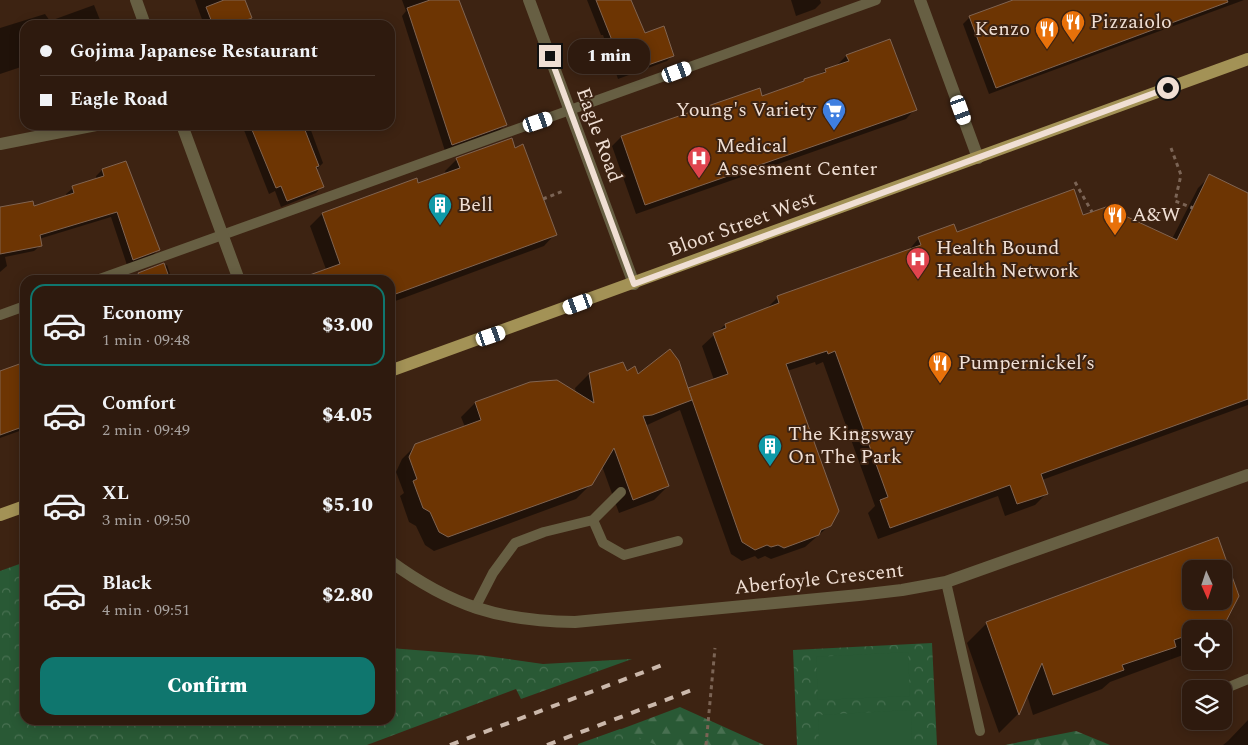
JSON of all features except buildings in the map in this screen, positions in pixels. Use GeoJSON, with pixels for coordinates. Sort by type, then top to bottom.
{"type":"FeatureCollection","features":[{"type":"Feature","properties":{"kind":"main road","name":"Bloor Street West"},"geometry":{"type":"LineString","coordinates":[[395,369],[634,284],[1248,59]]}},
{"type":"Feature","properties":{"kind":"main road"},"geometry":{"type":"LineString","coordinates":[[0,515],[20,508]]}},
{"type":"Feature","properties":{"kind":"street"},"geometry":{"type":"LineString","coordinates":[[136,0],[143,20]]}},
{"type":"Feature","properties":{"kind":"street","name":"Eagle Road"},"geometry":{"type":"LineString","coordinates":[[529,0],[634,284]]}},
{"type":"Feature","properties":{"kind":"street"},"geometry":{"type":"LineString","coordinates":[[920,0],[978,158]]}},
{"type":"Feature","properties":{"kind":"street"},"geometry":{"type":"LineString","coordinates":[[0,144],[71,130]]}},
{"type":"Feature","properties":{"kind":"street"},"geometry":{"type":"LineString","coordinates":[[184,130],[221,236],[237,275]]}},
{"type":"Feature","properties":{"kind":"street","name":"Aberfoyle Crescent"},"geometry":{"type":"LineString","coordinates":[[395,564],[438,592],[475,608],[519,619],[574,622],[859,595],[946,582],[1248,475]]}},
{"type":"Feature","properties":{"kind":"lane"},"geometry":{"type":"LineString","coordinates":[[111,275],[876,0]]}},
{"type":"Feature","properties":{"kind":"lane"},"geometry":{"type":"LineString","coordinates":[[0,315],[20,308]]}},
{"type":"Feature","properties":{"kind":"lane"},"geometry":{"type":"LineString","coordinates":[[475,608],[493,573],[515,543],[544,532],[593,520],[621,492]]}},
{"type":"Feature","properties":{"kind":"lane"},"geometry":{"type":"LineString","coordinates":[[593,520],[603,543],[624,555],[678,541]]}},
{"type":"Feature","properties":{"kind":"lane"},"geometry":{"type":"LineString","coordinates":[[946,582],[980,731]]}},
{"type":"Feature","properties":{"kind":"lane"},"geometry":{"type":"LineString","coordinates":[[1232,686],[1248,679]]}},
{"type":"Feature","properties":{"kind":"path"},"geometry":{"type":"LineString","coordinates":[[1171,148],[1182,175],[1174,201],[1193,208]]}},
{"type":"Feature","properties":{"kind":"path"},"geometry":{"type":"LineString","coordinates":[[1075,182],[1092,212]]}},
{"type":"Feature","properties":{"kind":"path"},"geometry":{"type":"LineString","coordinates":[[543,199],[563,191]]}},
{"type":"Feature","properties":{"kind":"path"},"geometry":{"type":"LineString","coordinates":[[706,745],[715,648]]}},
{"type":"Feature","properties":{"kind":"green space"},"geometry":{"type":"Polygon","coordinates":[[[20,564],[20,725],[395,725],[395,648],[479,655],[543,664],[632,659],[521,699],[516,689],[367,745],[0,745],[0,571],[20,564]]]}},
{"type":"Feature","properties":{"kind":"green space"},"geometry":{"type":"Polygon","coordinates":[[[932,643],[937,745],[797,745],[793,650],[932,643]]]}},
{"type":"Feature","properties":{"kind":"green space"},"geometry":{"type":"Polygon","coordinates":[[[908,652],[910,696],[818,700],[816,657],[908,652]]]}},
{"type":"Feature","properties":{"kind":"green space"},"geometry":{"type":"Polygon","coordinates":[[[680,707],[764,745],[579,745],[680,707]]]}},
{"type":"Feature","properties":{"kind":"green space"},"geometry":{"type":"Polygon","coordinates":[[[911,710],[912,745],[819,745],[818,715],[911,710]]]}},
{"type":"Feature","properties":{"kind":"green space"},"geometry":{"type":"Polygon","coordinates":[[[620,729],[656,745],[578,745],[578,744],[620,729]]]}},
{"type":"Feature","properties":{"kind":"green space"},"geometry":{"type":"Polygon","coordinates":[[[1076,731],[1110,745],[1005,745],[1076,731]]]}},
{"type":"Feature","properties":{"kind":"railway"},"geometry":{"type":"LineString","coordinates":[[450,745],[665,664]]}},
{"type":"Feature","properties":{"kind":"railway"},"geometry":{"type":"LineString","coordinates":[[547,745],[692,690]]}},
{"type":"Feature","properties":{"kind":"place","name":"Pizzaiolo"},"geometry":{"type":"Point","coordinates":[1073,43]}},
{"type":"Feature","properties":{"kind":"place","name":"Kenzo"},"geometry":{"type":"Point","coordinates":[1047,50]}},
{"type":"Feature","properties":{"kind":"place","name":"Young's Variety"},"geometry":{"type":"Point","coordinates":[834,131]}},
{"type":"Feature","properties":{"kind":"place","name":"Medical Assesment Center"},"geometry":{"type":"Point","coordinates":[699,179]}},
{"type":"Feature","properties":{"kind":"place","name":"Bell"},"geometry":{"type":"Point","coordinates":[440,226]}},
{"type":"Feature","properties":{"kind":"place","name":"A&W"},"geometry":{"type":"Point","coordinates":[1115,236]}},
{"type":"Feature","properties":{"kind":"place","name":"Health Bound Health Network"},"geometry":{"type":"Point","coordinates":[918,280]}},
{"type":"Feature","properties":{"kind":"place","name":"Pumpernickel’s"},"geometry":{"type":"Point","coordinates":[940,384]}},
{"type":"Feature","properties":{"kind":"place","name":"The Kingsway On The Park"},"geometry":{"type":"Point","coordinates":[770,467]}},
{"type":"Feature","properties":{"kind":"route"},"geometry":{"type":"LineString","coordinates":[[550,56],[634,284],[1168,88]]}}]}
